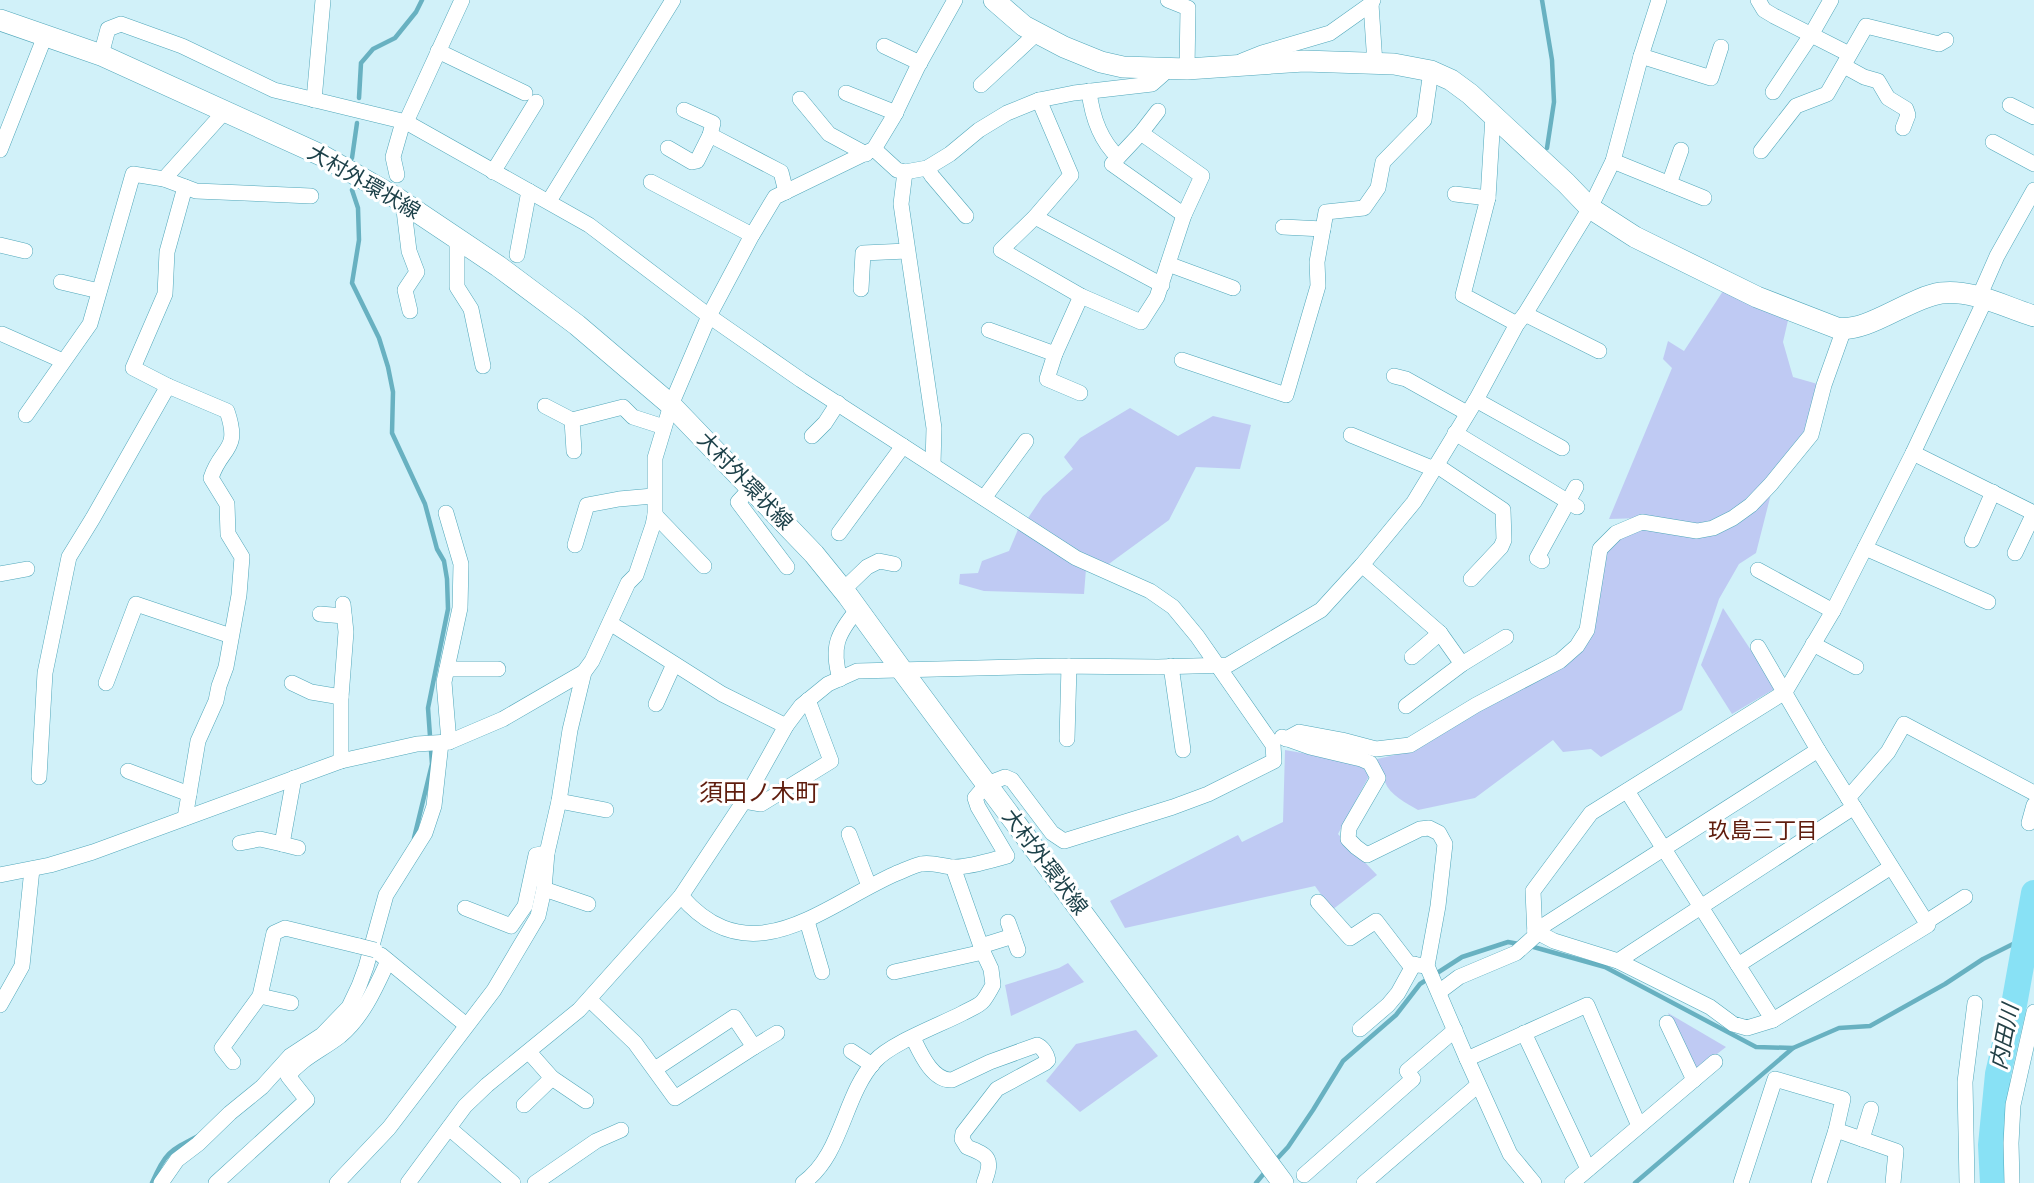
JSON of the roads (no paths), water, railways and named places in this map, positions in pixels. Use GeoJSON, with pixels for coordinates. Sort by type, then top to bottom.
{"type":"FeatureCollection","features":[{"type":"Feature","properties":{"kind":"main road"},"geometry":{"type":"LineString","coordinates":[[994,0],[1024,26],[1037,33],[1101,62],[1123,67],[1178,69],[1304,61],[1394,64],[1431,71],[1451,80],[1470,94],[1590,208],[1635,237],[1757,297],[1816,321],[1844,329],[1858,327],[1940,294],[1982,298],[2034,316]]}},
{"type":"Feature","properties":{"kind":"main road","name":"大村外環状線"},"geometry":{"type":"LineString","coordinates":[[0,20],[101,55],[323,156],[403,202],[498,266],[577,325],[671,405],[794,532],[858,609],[1283,1183]]}},
{"type":"Feature","properties":{"kind":"street"},"geometry":{"type":"LineString","coordinates":[[314,100],[323,0]]}},
{"type":"Feature","properties":{"kind":"street"},"geometry":{"type":"LineString","coordinates":[[397,175],[393,157],[404,122],[462,0]]}},
{"type":"Feature","properties":{"kind":"street"},"geometry":{"type":"LineString","coordinates":[[549,201],[673,0]]}},
{"type":"Feature","properties":{"kind":"street"},"geometry":{"type":"LineString","coordinates":[[337,1183],[390,1128],[494,990],[538,916],[544,889],[547,853],[559,801],[570,730],[584,672],[592,661],[628,583],[636,575],[655,515],[653,496],[655,458],[671,405],[709,316],[775,197],[870,151],[896,113],[920,63],[955,0]]}},
{"type":"Feature","properties":{"kind":"street"},"geometry":{"type":"LineString","coordinates":[[800,99],[829,134],[870,151],[897,170],[905,172],[927,168],[950,154],[979,130],[1007,113],[1040,100],[1152,84],[1178,69],[1188,8],[1168,0]]}},
{"type":"Feature","properties":{"kind":"street"},"geometry":{"type":"LineString","coordinates":[[408,1183],[465,1106],[590,1000],[681,896],[744,801],[786,726],[801,706],[828,684],[857,671],[1228,665],[1321,610],[1414,502],[1476,400],[1521,319],[1590,208],[1613,161],[1659,0]]}},
{"type":"Feature","properties":{"kind":"street"},"geometry":{"type":"LineString","coordinates":[[1758,0],[1764,10],[1812,35],[1847,60],[1864,77],[1878,81],[1888,98],[1906,109],[1908,115],[1903,128]]}},
{"type":"Feature","properties":{"kind":"street"},"geometry":{"type":"LineString","coordinates":[[1773,92],[1812,35],[1831,0]]}},
{"type":"Feature","properties":{"kind":"street"},"geometry":{"type":"LineString","coordinates":[[1372,2],[1376,64]]}},
{"type":"Feature","properties":{"kind":"street"},"geometry":{"type":"LineString","coordinates":[[1232,65],[1262,53],[1330,33],[1372,2]]}},
{"type":"Feature","properties":{"kind":"street"},"geometry":{"type":"LineString","coordinates":[[101,55],[108,28],[121,24],[182,45],[273,90],[404,122],[492,172],[549,201],[589,225],[709,316],[903,446],[1076,558],[1150,591],[1173,608],[1197,636],[1273,745],[1274,760],[1208,794],[1064,841],[1052,833],[1012,780],[1005,777],[987,784],[975,798],[1007,856],[953,867],[937,863],[920,864],[869,886],[807,921],[765,932],[748,933],[721,928],[694,912],[681,896]]}},
{"type":"Feature","properties":{"kind":"street"},"geometry":{"type":"LineString","coordinates":[[1761,151],[1796,106],[1827,94],[1866,26],[1940,44],[1946,40]]}},
{"type":"Feature","properties":{"kind":"street"},"geometry":{"type":"LineString","coordinates":[[981,85],[1037,33]]}},
{"type":"Feature","properties":{"kind":"street"},"geometry":{"type":"LineString","coordinates":[[0,150],[45,36]]}},
{"type":"Feature","properties":{"kind":"street"},"geometry":{"type":"LineString","coordinates":[[884,46],[920,63]]}},
{"type":"Feature","properties":{"kind":"street"},"geometry":{"type":"LineString","coordinates":[[1641,57],[1711,78],[1721,47]]}},
{"type":"Feature","properties":{"kind":"street"},"geometry":{"type":"LineString","coordinates":[[438,51],[530,98],[492,172]]}},
{"type":"Feature","properties":{"kind":"street"},"geometry":{"type":"LineString","coordinates":[[1182,360],[1286,395],[1318,286],[1317,262],[1326,212],[1364,208],[1378,189],[1383,162],[1424,120],[1431,71]]}},
{"type":"Feature","properties":{"kind":"street"},"geometry":{"type":"LineString","coordinates":[[1089,92],[1090,105],[1101,133],[1107,145],[1118,157]]}},
{"type":"Feature","properties":{"kind":"street"},"geometry":{"type":"LineString","coordinates":[[846,93],[896,113]]}},
{"type":"Feature","properties":{"kind":"street"},"geometry":{"type":"LineString","coordinates":[[1040,100],[1071,175],[1035,217],[1001,250],[1081,296],[1142,322],[1162,285],[1184,215],[1202,176],[1141,133]]}},
{"type":"Feature","properties":{"kind":"street"},"geometry":{"type":"LineString","coordinates":[[2010,105],[2034,117]]}},
{"type":"Feature","properties":{"kind":"street"},"geometry":{"type":"LineString","coordinates":[[668,148],[692,162],[697,161],[710,135],[712,123],[684,110]]}},
{"type":"Feature","properties":{"kind":"street"},"geometry":{"type":"LineString","coordinates":[[164,179],[225,111]]}},
{"type":"Feature","properties":{"kind":"street"},"geometry":{"type":"LineString","coordinates":[[1158,111],[1112,164],[1184,215]]}},
{"type":"Feature","properties":{"kind":"street"},"geometry":{"type":"LineString","coordinates":[[1493,117],[1488,198],[1463,295],[1599,351]]}},
{"type":"Feature","properties":{"kind":"street"},"geometry":{"type":"LineString","coordinates":[[710,135],[781,172],[786,192]]}},
{"type":"Feature","properties":{"kind":"street"},"geometry":{"type":"LineString","coordinates":[[1993,142],[2034,164]]}},
{"type":"Feature","properties":{"kind":"street"},"geometry":{"type":"LineString","coordinates":[[1669,184],[1681,150]]}},
{"type":"Feature","properties":{"kind":"street"},"geometry":{"type":"LineString","coordinates":[[1613,161],[1704,198]]}},
{"type":"Feature","properties":{"kind":"street"},"geometry":{"type":"LineString","coordinates":[[927,168],[966,216]]}},
{"type":"Feature","properties":{"kind":"street"},"geometry":{"type":"LineString","coordinates":[[905,172],[901,204],[934,428],[933,465]]}},
{"type":"Feature","properties":{"kind":"street"},"geometry":{"type":"LineString","coordinates":[[26,414],[90,324],[133,174],[164,179],[196,191],[311,196]]}},
{"type":"Feature","properties":{"kind":"street"},"geometry":{"type":"LineString","coordinates":[[651,182],[752,235]]}},
{"type":"Feature","properties":{"kind":"street"},"geometry":{"type":"LineString","coordinates":[[185,187],[167,252],[165,294],[133,368],[168,386],[227,411],[233,435],[228,450],[206,480],[227,504],[228,534],[242,557],[239,595],[226,667],[216,700],[198,741],[185,818]]}},
{"type":"Feature","properties":{"kind":"street"},"geometry":{"type":"LineString","coordinates":[[1535,934],[1533,891],[1591,813],[1785,692],[1833,611],[1913,453],[1982,298],[1997,256],[2034,190]]}},
{"type":"Feature","properties":{"kind":"street"},"geometry":{"type":"LineString","coordinates":[[517,255],[530,191]]}},
{"type":"Feature","properties":{"kind":"street"},"geometry":{"type":"LineString","coordinates":[[1455,194],[1488,198]]}},
{"type":"Feature","properties":{"kind":"street"},"geometry":{"type":"LineString","coordinates":[[403,202],[409,251],[417,272],[405,290],[410,311]]}},
{"type":"Feature","properties":{"kind":"street"},"geometry":{"type":"LineString","coordinates":[[1035,217],[1162,285]]}},
{"type":"Feature","properties":{"kind":"street"},"geometry":{"type":"LineString","coordinates":[[1283,227],[1323,230]]}},
{"type":"Feature","properties":{"kind":"street"},"geometry":{"type":"LineString","coordinates":[[457,238],[457,287],[471,309],[483,366]]}},
{"type":"Feature","properties":{"kind":"street"},"geometry":{"type":"LineString","coordinates":[[0,245],[25,251]]}},
{"type":"Feature","properties":{"kind":"street"},"geometry":{"type":"LineString","coordinates":[[861,289],[863,253],[907,251]]}},
{"type":"Feature","properties":{"kind":"street"},"geometry":{"type":"LineString","coordinates":[[1168,264],[1233,288]]}},
{"type":"Feature","properties":{"kind":"street"},"geometry":{"type":"LineString","coordinates":[[61,282],[99,291]]}},
{"type":"Feature","properties":{"kind":"street"},"geometry":{"type":"LineString","coordinates":[[1080,393],[1047,379],[1055,354],[1081,296]]}},
{"type":"Feature","properties":{"kind":"street"},"geometry":{"type":"LineString","coordinates":[[1286,740],[1299,732],[1376,749],[1410,745],[1476,705],[1560,661],[1577,646],[1587,630],[1600,549],[1616,532],[1642,522],[1696,531],[1713,528],[1733,518],[1751,505],[1771,484],[1811,435],[1824,385],[1844,329]]}},
{"type":"Feature","properties":{"kind":"street"},"geometry":{"type":"LineString","coordinates":[[988,330],[1055,354]]}},
{"type":"Feature","properties":{"kind":"street"},"geometry":{"type":"LineString","coordinates":[[2,334],[63,361]]}},
{"type":"Feature","properties":{"kind":"street"},"geometry":{"type":"LineString","coordinates":[[1193,381],[1199,366]]}},
{"type":"Feature","properties":{"kind":"street"},"geometry":{"type":"LineString","coordinates":[[1394,376],[1406,379],[1467,413]]}},
{"type":"Feature","properties":{"kind":"street"},"geometry":{"type":"LineString","coordinates":[[39,777],[45,673],[69,557],[168,386]]}},
{"type":"Feature","properties":{"kind":"street"},"geometry":{"type":"LineString","coordinates":[[1476,400],[1562,448]]}},
{"type":"Feature","properties":{"kind":"street"},"geometry":{"type":"LineString","coordinates":[[812,436],[825,423],[838,403]]}},
{"type":"Feature","properties":{"kind":"street"},"geometry":{"type":"LineString","coordinates":[[545,406],[572,420],[623,407],[633,417],[664,427]]}},
{"type":"Feature","properties":{"kind":"street"},"geometry":{"type":"LineString","coordinates":[[572,420],[574,451]]}},
{"type":"Feature","properties":{"kind":"street"},"geometry":{"type":"LineString","coordinates":[[1455,433],[1573,504]]}},
{"type":"Feature","properties":{"kind":"street"},"geometry":{"type":"LineString","coordinates":[[1355,455],[1356,437],[1435,467],[1503,510],[1504,540],[1501,547],[1472,579]]}},
{"type":"Feature","properties":{"kind":"street"},"geometry":{"type":"LineString","coordinates":[[984,498],[1026,441]]}},
{"type":"Feature","properties":{"kind":"street"},"geometry":{"type":"LineString","coordinates":[[839,533],[903,446]]}},
{"type":"Feature","properties":{"kind":"street"},"geometry":{"type":"LineString","coordinates":[[1913,453],[2034,513],[2015,552]]}},
{"type":"Feature","properties":{"kind":"street"},"geometry":{"type":"LineString","coordinates":[[1542,561],[1537,558],[1573,504],[1576,487]]}},
{"type":"Feature","properties":{"kind":"street"},"geometry":{"type":"LineString","coordinates":[[751,488],[738,502],[787,567]]}},
{"type":"Feature","properties":{"kind":"street"},"geometry":{"type":"LineString","coordinates":[[1972,540],[1993,492]]}},
{"type":"Feature","properties":{"kind":"street"},"geometry":{"type":"LineString","coordinates":[[575,545],[587,505],[653,496]]}},
{"type":"Feature","properties":{"kind":"street"},"geometry":{"type":"LineString","coordinates":[[162,1183],[177,1160],[262,1087],[290,1056],[322,1035],[349,1007],[366,968],[386,895],[425,833],[434,806],[442,743],[444,682],[460,608],[461,564],[446,513]]}},
{"type":"Feature","properties":{"kind":"street"},"geometry":{"type":"LineString","coordinates":[[655,515],[704,566]]}},
{"type":"Feature","properties":{"kind":"street"},"geometry":{"type":"LineString","coordinates":[[1865,548],[1988,602]]}},
{"type":"Feature","properties":{"kind":"street"},"geometry":{"type":"LineString","coordinates":[[843,590],[867,567],[879,561],[894,564]]}},
{"type":"Feature","properties":{"kind":"street"},"geometry":{"type":"LineString","coordinates":[[1362,565],[1440,633],[1462,664]]}},
{"type":"Feature","properties":{"kind":"street"},"geometry":{"type":"LineString","coordinates":[[0,574],[27,569]]}},
{"type":"Feature","properties":{"kind":"street"},"geometry":{"type":"LineString","coordinates":[[1758,570],[1833,611]]}},
{"type":"Feature","properties":{"kind":"street"},"geometry":{"type":"LineString","coordinates":[[106,683],[136,604],[231,636]]}},
{"type":"Feature","properties":{"kind":"street"},"geometry":{"type":"LineString","coordinates":[[840,679],[836,665],[836,646],[844,627],[858,609]]}},
{"type":"Feature","properties":{"kind":"street"},"geometry":{"type":"LineString","coordinates":[[320,614],[343,610],[346,632],[341,697],[341,761]]}},
{"type":"Feature","properties":{"kind":"street"},"geometry":{"type":"LineString","coordinates":[[610,623],[722,694],[786,726]]}},
{"type":"Feature","properties":{"kind":"street"},"geometry":{"type":"LineString","coordinates":[[1412,657],[1440,633]]}},
{"type":"Feature","properties":{"kind":"street"},"geometry":{"type":"LineString","coordinates":[[1406,706],[1462,664],[1506,637]]}},
{"type":"Feature","properties":{"kind":"street"},"geometry":{"type":"LineString","coordinates":[[1813,644],[1856,667]]}},
{"type":"Feature","properties":{"kind":"street"},"geometry":{"type":"LineString","coordinates":[[1535,934],[1618,961],[1710,1007],[1733,1024],[1747,1028],[1773,1020],[1928,925],[1818,750],[1758,647]]}},
{"type":"Feature","properties":{"kind":"street"},"geometry":{"type":"LineString","coordinates":[[656,704],[674,664]]}},
{"type":"Feature","properties":{"kind":"street"},"geometry":{"type":"LineString","coordinates":[[1067,739],[1069,666]]}},
{"type":"Feature","properties":{"kind":"street"},"geometry":{"type":"LineString","coordinates":[[1170,666],[1183,750]]}},
{"type":"Feature","properties":{"kind":"street"},"geometry":{"type":"LineString","coordinates":[[447,669],[498,669]]}},
{"type":"Feature","properties":{"kind":"street"},"geometry":{"type":"LineString","coordinates":[[0,875],[32,869],[93,852],[341,761],[417,744],[442,743],[503,719],[584,672]]}},
{"type":"Feature","properties":{"kind":"street"},"geometry":{"type":"LineString","coordinates":[[292,683],[311,692],[341,697]]}},
{"type":"Feature","properties":{"kind":"street"},"geometry":{"type":"LineString","coordinates":[[744,801],[761,804],[831,761],[808,700]]}},
{"type":"Feature","properties":{"kind":"street"},"geometry":{"type":"LineString","coordinates":[[1257,721],[1286,740],[1370,763],[1378,778],[1349,828],[1348,838],[1356,848],[1367,855],[1420,829],[1429,828],[1439,833],[1445,844],[1429,975],[1510,1154],[1533,1183]]}},
{"type":"Feature","properties":{"kind":"street"},"geometry":{"type":"LineString","coordinates":[[1618,961],[1851,803],[1888,752],[1904,724],[2034,793]]}},
{"type":"Feature","properties":{"kind":"street"},"geometry":{"type":"LineString","coordinates":[[1318,902],[1350,938],[1376,921],[1409,964],[1429,975],[1459,976],[1516,952],[1535,934],[1818,750]]}},
{"type":"Feature","properties":{"kind":"street"},"geometry":{"type":"LineString","coordinates":[[128,771],[189,794]]}},
{"type":"Feature","properties":{"kind":"street"},"geometry":{"type":"LineString","coordinates":[[282,844],[294,778]]}},
{"type":"Feature","properties":{"kind":"street"},"geometry":{"type":"LineString","coordinates":[[1628,791],[1773,1020]]}},
{"type":"Feature","properties":{"kind":"street"},"geometry":{"type":"LineString","coordinates":[[559,801],[606,810]]}},
{"type":"Feature","properties":{"kind":"street"},"geometry":{"type":"LineString","coordinates":[[2029,823],[2034,805]]}},
{"type":"Feature","properties":{"kind":"street"},"geometry":{"type":"LineString","coordinates":[[849,834],[869,886]]}},
{"type":"Feature","properties":{"kind":"street"},"geometry":{"type":"LineString","coordinates":[[240,843],[260,839],[298,848]]}},
{"type":"Feature","properties":{"kind":"street"},"geometry":{"type":"LineString","coordinates":[[465,908],[511,926],[525,906],[536,855],[547,853]]}},
{"type":"Feature","properties":{"kind":"street"},"geometry":{"type":"LineString","coordinates":[[803,1183],[829,1152],[860,1080],[876,1059],[895,1046],[982,1003],[993,986],[991,969],[953,867]]}},
{"type":"Feature","properties":{"kind":"street"},"geometry":{"type":"LineString","coordinates":[[1738,965],[1891,867]]}},
{"type":"Feature","properties":{"kind":"street"},"geometry":{"type":"LineString","coordinates":[[0,1005],[22,966],[32,869]]}},
{"type":"Feature","properties":{"kind":"street"},"geometry":{"type":"LineString","coordinates":[[544,889],[588,904]]}},
{"type":"Feature","properties":{"kind":"street"},"geometry":{"type":"LineString","coordinates":[[1926,922],[1965,897]]}},
{"type":"Feature","properties":{"kind":"street"},"geometry":{"type":"LineString","coordinates":[[807,921],[822,972]]}},
{"type":"Feature","properties":{"kind":"street"},"geometry":{"type":"LineString","coordinates":[[233,1062],[222,1048],[260,996],[274,933],[285,928],[375,950],[466,1025]]}},
{"type":"Feature","properties":{"kind":"street"},"geometry":{"type":"LineString","coordinates":[[894,972],[982,949],[1013,936]]}},
{"type":"Feature","properties":{"kind":"street"},"geometry":{"type":"LineString","coordinates":[[216,1183],[307,1100],[288,1076],[297,1064],[342,1034],[362,1012],[388,961]]}},
{"type":"Feature","properties":{"kind":"street"},"geometry":{"type":"LineString","coordinates":[[1360,1029],[1388,1005],[1398,993],[1429,975]]}},
{"type":"Feature","properties":{"kind":"street"},"geometry":{"type":"LineString","coordinates":[[260,996],[291,1003]]}},
{"type":"Feature","properties":{"kind":"street"},"geometry":{"type":"LineString","coordinates":[[590,1000],[635,1043],[675,1098],[777,1033]]}},
{"type":"Feature","properties":{"kind":"street"},"geometry":{"type":"LineString","coordinates":[[1967,1183],[1965,1082],[1975,1003]]}},
{"type":"Feature","properties":{"kind":"street"},"geometry":{"type":"LineString","coordinates":[[1467,1059],[1587,1005],[1639,1126]]}},
{"type":"Feature","properties":{"kind":"street"},"geometry":{"type":"LineString","coordinates":[[2012,1183],[2013,1105],[2034,1012]]}},
{"type":"Feature","properties":{"kind":"street"},"geometry":{"type":"LineString","coordinates":[[655,1069],[734,1017],[754,1047]]}},
{"type":"Feature","properties":{"kind":"street"},"geometry":{"type":"LineString","coordinates":[[1667,1023],[1694,1080]]}},
{"type":"Feature","properties":{"kind":"street"},"geometry":{"type":"LineString","coordinates":[[1304,1175],[1413,1079],[1407,1071],[1455,1030]]}},
{"type":"Feature","properties":{"kind":"street"},"geometry":{"type":"LineString","coordinates":[[1524,1033],[1588,1169]]}},
{"type":"Feature","properties":{"kind":"street"},"geometry":{"type":"LineString","coordinates":[[913,1038],[925,1061],[946,1080],[952,1080],[990,1062],[1037,1045],[1047,1056],[1048,1060],[1045,1063],[997,1089],[963,1133],[962,1139],[967,1147],[983,1153],[988,1159],[989,1170],[984,1183]]}},
{"type":"Feature","properties":{"kind":"street"},"geometry":{"type":"LineString","coordinates":[[851,1051],[872,1065]]}},
{"type":"Feature","properties":{"kind":"street"},"geometry":{"type":"LineString","coordinates":[[529,1052],[552,1078],[586,1101]]}},
{"type":"Feature","properties":{"kind":"street"},"geometry":{"type":"LineString","coordinates":[[1572,1183],[1715,1062]]}},
{"type":"Feature","properties":{"kind":"street"},"geometry":{"type":"LineString","coordinates":[[1741,1183],[1773,1076],[1844,1099],[1819,1183]]}},
{"type":"Feature","properties":{"kind":"street"},"geometry":{"type":"LineString","coordinates":[[524,1105],[552,1078]]}},
{"type":"Feature","properties":{"kind":"street"},"geometry":{"type":"LineString","coordinates":[[1364,1183],[1478,1085]]}},
{"type":"Feature","properties":{"kind":"street"},"geometry":{"type":"LineString","coordinates":[[1862,1139],[1871,1109]]}},
{"type":"Feature","properties":{"kind":"street"},"geometry":{"type":"LineString","coordinates":[[449,1128],[513,1183]]}},
{"type":"Feature","properties":{"kind":"street"},"geometry":{"type":"LineString","coordinates":[[535,1183],[596,1141],[621,1130]]}},
{"type":"Feature","properties":{"kind":"street"},"geometry":{"type":"LineString","coordinates":[[1836,1130],[1896,1151],[1893,1183]]}},
{"type":"Feature","properties":{"kind":"waterway"},"geometry":{"type":"LineString","coordinates":[[359,98],[361,63],[373,49],[395,38],[416,12],[422,0]]}},
{"type":"Feature","properties":{"kind":"waterway"},"geometry":{"type":"LineString","coordinates":[[1542,0],[1552,60],[1554,102],[1547,148]]}},
{"type":"Feature","properties":{"kind":"waterway"},"geometry":{"type":"LineString","coordinates":[[352,158],[357,123]]}},
{"type":"Feature","properties":{"kind":"waterway"},"geometry":{"type":"LineString","coordinates":[[352,190],[358,208],[359,240],[352,283],[379,338],[393,392],[392,433],[425,504],[437,549],[444,561],[447,579],[448,609],[428,708],[432,764],[414,838]]}},
{"type":"Feature","properties":{"kind":"waterway","name":"内田川"},"geometry":{"type":"LineString","coordinates":[[1993,1183],[1991,1145],[1998,1074],[2014,1005],[2034,893]]}},
{"type":"Feature","properties":{"kind":"waterway"},"geometry":{"type":"LineString","coordinates":[[1635,1183],[1793,1048],[1839,1028],[1870,1026],[1945,984],[1983,959],[2025,938]]}},
{"type":"Feature","properties":{"kind":"waterway"},"geometry":{"type":"LineString","coordinates":[[1275,1161],[1288,1147],[1343,1061],[1396,1015],[1420,984],[1462,957],[1508,942],[1519,944]]}},
{"type":"Feature","properties":{"kind":"waterway"},"geometry":{"type":"LineString","coordinates":[[1530,946],[1605,967],[1756,1047],[1793,1048]]}},
{"type":"Feature","properties":{"kind":"waterway"},"geometry":{"type":"LineString","coordinates":[[152,1183],[169,1154],[180,1145],[198,1136]]}},
{"type":"Feature","properties":{"kind":"waterway"},"geometry":{"type":"LineString","coordinates":[[1256,1183],[1266,1171]]}},
{"type":"Feature","properties":{"kind":"district","name":"須田ノ木町"},"geometry":{"type":"Point","coordinates":[759,793]}},
{"type":"Feature","properties":{"kind":"district","name":"玖島三丁目"},"geometry":{"type":"Point","coordinates":[1763,831]}}]}
